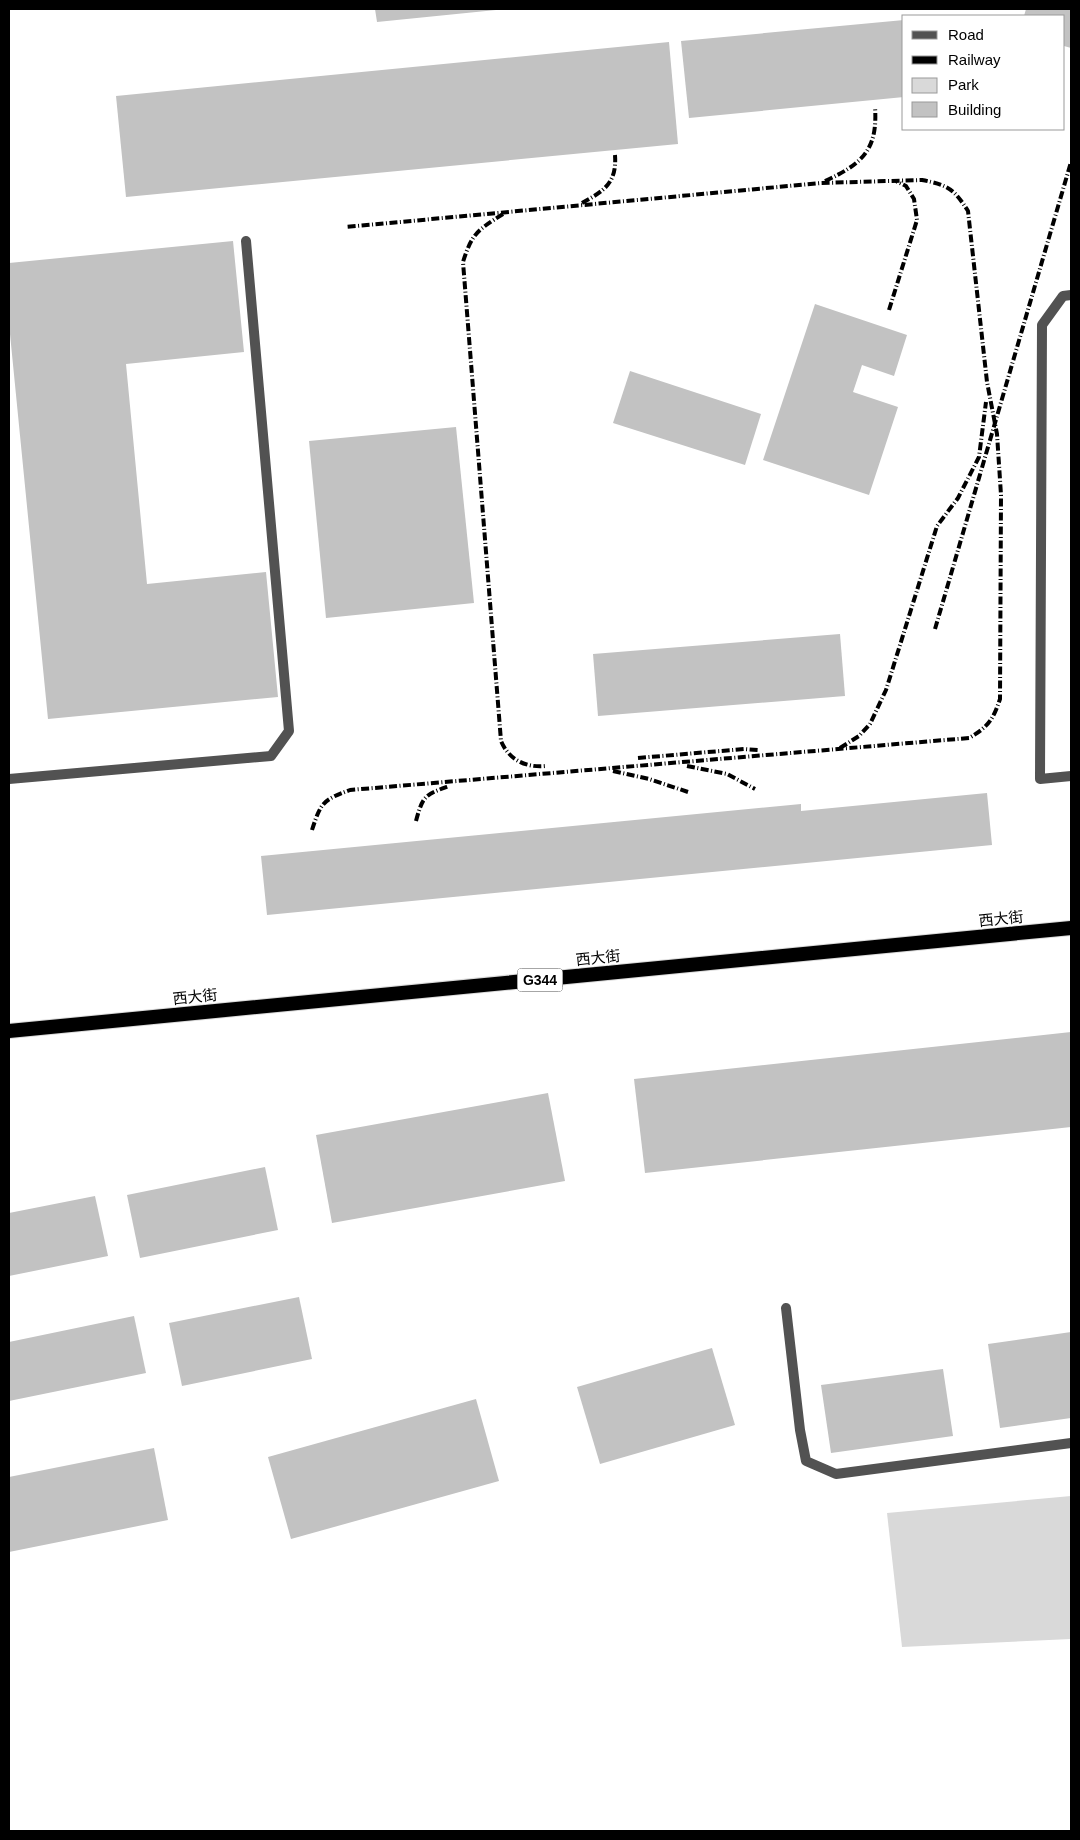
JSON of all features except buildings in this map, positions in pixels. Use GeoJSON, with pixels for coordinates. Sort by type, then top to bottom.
{"type":"FeatureCollection","features":[{"type":"Feature","properties":{"kind":"highway","name":"西大街"},"geometry":{"type":"LineString","coordinates":[[9,1031],[1071,928]]}},
{"type":"Feature","properties":{"kind":"street"},"geometry":{"type":"LineString","coordinates":[[9,779],[271,756],[289,731],[246,241]]}},
{"type":"Feature","properties":{"kind":"street"},"geometry":{"type":"LineString","coordinates":[[1071,295],[1063,296],[1042,325],[1040,779],[1071,776]]}},
{"type":"Feature","properties":{"kind":"street"},"geometry":{"type":"LineString","coordinates":[[786,1308],[800,1430],[806,1461],[836,1474],[1071,1443]]}},
{"type":"Feature","properties":{"kind":"green space"},"geometry":{"type":"Polygon","coordinates":[[[1071,1496],[1071,1639],[902,1647],[887,1513],[1071,1496]]]}},
{"type":"Feature","properties":{"kind":"railway"},"geometry":{"type":"LineString","coordinates":[[825,181],[849,168],[865,154],[874,134],[875,107]]}},
{"type":"Feature","properties":{"kind":"railway"},"geometry":{"type":"LineString","coordinates":[[582,203],[608,185],[614,173],[615,155]]}},
{"type":"Feature","properties":{"kind":"railway"},"geometry":{"type":"LineString","coordinates":[[935,629],[1071,162]]}},
{"type":"Feature","properties":{"kind":"railway"},"geometry":{"type":"LineString","coordinates":[[312,830],[324,803],[350,790],[969,738],[989,722],[1000,699],[1001,495],[997,434],[987,382],[968,211],[950,189],[922,180],[821,183],[346,227]]}},
{"type":"Feature","properties":{"kind":"railway"},"geometry":{"type":"LineString","coordinates":[[889,310],[917,220],[914,199],[906,186],[896,181]]}},
{"type":"Feature","properties":{"kind":"railway"},"geometry":{"type":"LineString","coordinates":[[503,214],[477,233],[463,262],[501,741],[504,748],[513,758],[532,766],[546,766]]}},
{"type":"Feature","properties":{"kind":"railway"},"geometry":{"type":"LineString","coordinates":[[840,748],[859,736],[870,724],[886,690],[937,526],[958,498],[979,457],[986,402]]}},
{"type":"Feature","properties":{"kind":"railway"},"geometry":{"type":"LineString","coordinates":[[638,758],[744,749],[758,750]]}},
{"type":"Feature","properties":{"kind":"railway"},"geometry":{"type":"LineString","coordinates":[[687,766],[727,774],[755,789]]}},
{"type":"Feature","properties":{"kind":"railway"},"geometry":{"type":"LineString","coordinates":[[613,771],[649,779],[688,792]]}},
{"type":"Feature","properties":{"kind":"railway"},"geometry":{"type":"LineString","coordinates":[[416,821],[426,797],[449,786]]}}]}
